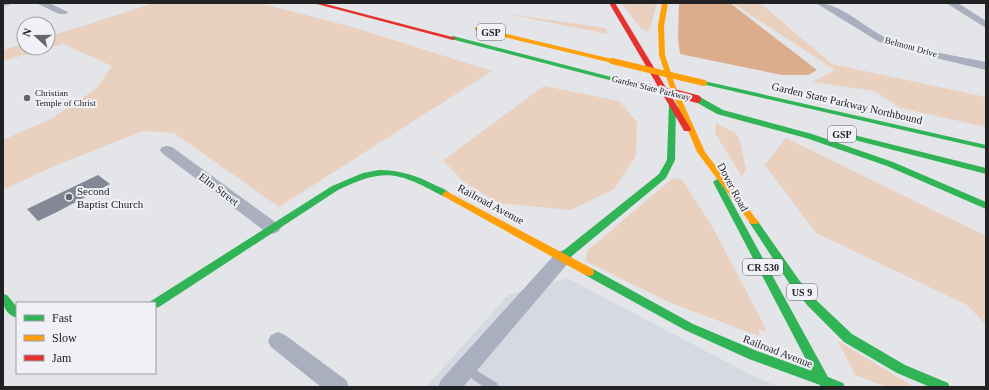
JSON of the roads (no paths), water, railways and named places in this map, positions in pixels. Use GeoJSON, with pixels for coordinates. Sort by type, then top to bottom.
{"type":"FeatureCollection","features":[{"type":"Feature","properties":{"kind":"main road","name":"Garden State Parkway"},"geometry":{"type":"LineString","coordinates":[[316,3],[617,80],[755,112]]}},
{"type":"Feature","properties":{"kind":"main road","name":"Dover Road"},"geometry":{"type":"LineString","coordinates":[[612,3],[701,152],[826,384]]}},
{"type":"Feature","properties":{"kind":"main road","name":"US 9"},"geometry":{"type":"LineString","coordinates":[[665,3],[661,26],[662,56],[672,85],[701,152],[770,244],[804,294],[832,324],[848,338],[886,361],[916,376],[944,387]]}},
{"type":"Feature","properties":{"kind":"main road","name":"Garden State Parkway"},"geometry":{"type":"LineString","coordinates":[[467,26],[704,83]]}},
{"type":"Feature","properties":{"kind":"main road","name":"Garden State Parkway Northbound"},"geometry":{"type":"LineString","coordinates":[[704,83],[986,147]]}},
{"type":"Feature","properties":{"kind":"main road"},"geometry":{"type":"LineString","coordinates":[[697,99],[720,112],[849,149],[914,174],[986,206]]}},
{"type":"Feature","properties":{"kind":"main road"},"geometry":{"type":"LineString","coordinates":[[563,257],[662,176],[671,160],[672,105]]}},
{"type":"Feature","properties":{"kind":"main road","name":"GSP"},"geometry":{"type":"LineString","coordinates":[[839,133],[986,171]]}},
{"type":"Feature","properties":{"kind":"main road","name":"Railroad Avenue"},"geometry":{"type":"LineString","coordinates":[[156,303],[272,228],[356,176],[374,171],[388,170],[409,175],[429,184],[689,327],[753,355],[826,384],[839,387]]}},
{"type":"Feature","properties":{"kind":"main road"},"geometry":{"type":"LineString","coordinates":[[948,189],[986,212]]}},
{"type":"Feature","properties":{"kind":"street"},"geometry":{"type":"LineString","coordinates":[[40,3],[63,12]]}},
{"type":"Feature","properties":{"kind":"street","name":"Belmont Drive"},"geometry":{"type":"LineString","coordinates":[[821,3],[883,40],[919,51],[986,66]]}},
{"type":"Feature","properties":{"kind":"street"},"geometry":{"type":"LineString","coordinates":[[952,3],[986,25]]}},
{"type":"Feature","properties":{"kind":"street","name":"Elm Street"},"geometry":{"type":"LineString","coordinates":[[167,150],[272,228]]}},
{"type":"Feature","properties":{"kind":"street"},"geometry":{"type":"LineString","coordinates":[[449,387],[563,257]]}},
{"type":"Feature","properties":{"kind":"street"},"geometry":{"type":"LineString","coordinates":[[278,341],[338,387]]}},
{"type":"Feature","properties":{"kind":"lane"},"geometry":{"type":"LineString","coordinates":[[466,369],[493,387]]}},
{"type":"Feature","properties":{"kind":"place","name":"Christian Temple of Christ"},"geometry":{"type":"Point","coordinates":[27,98]}},
{"type":"Feature","properties":{"kind":"place","name":"Second Baptist Church"},"geometry":{"type":"Point","coordinates":[69,197]}}]}
